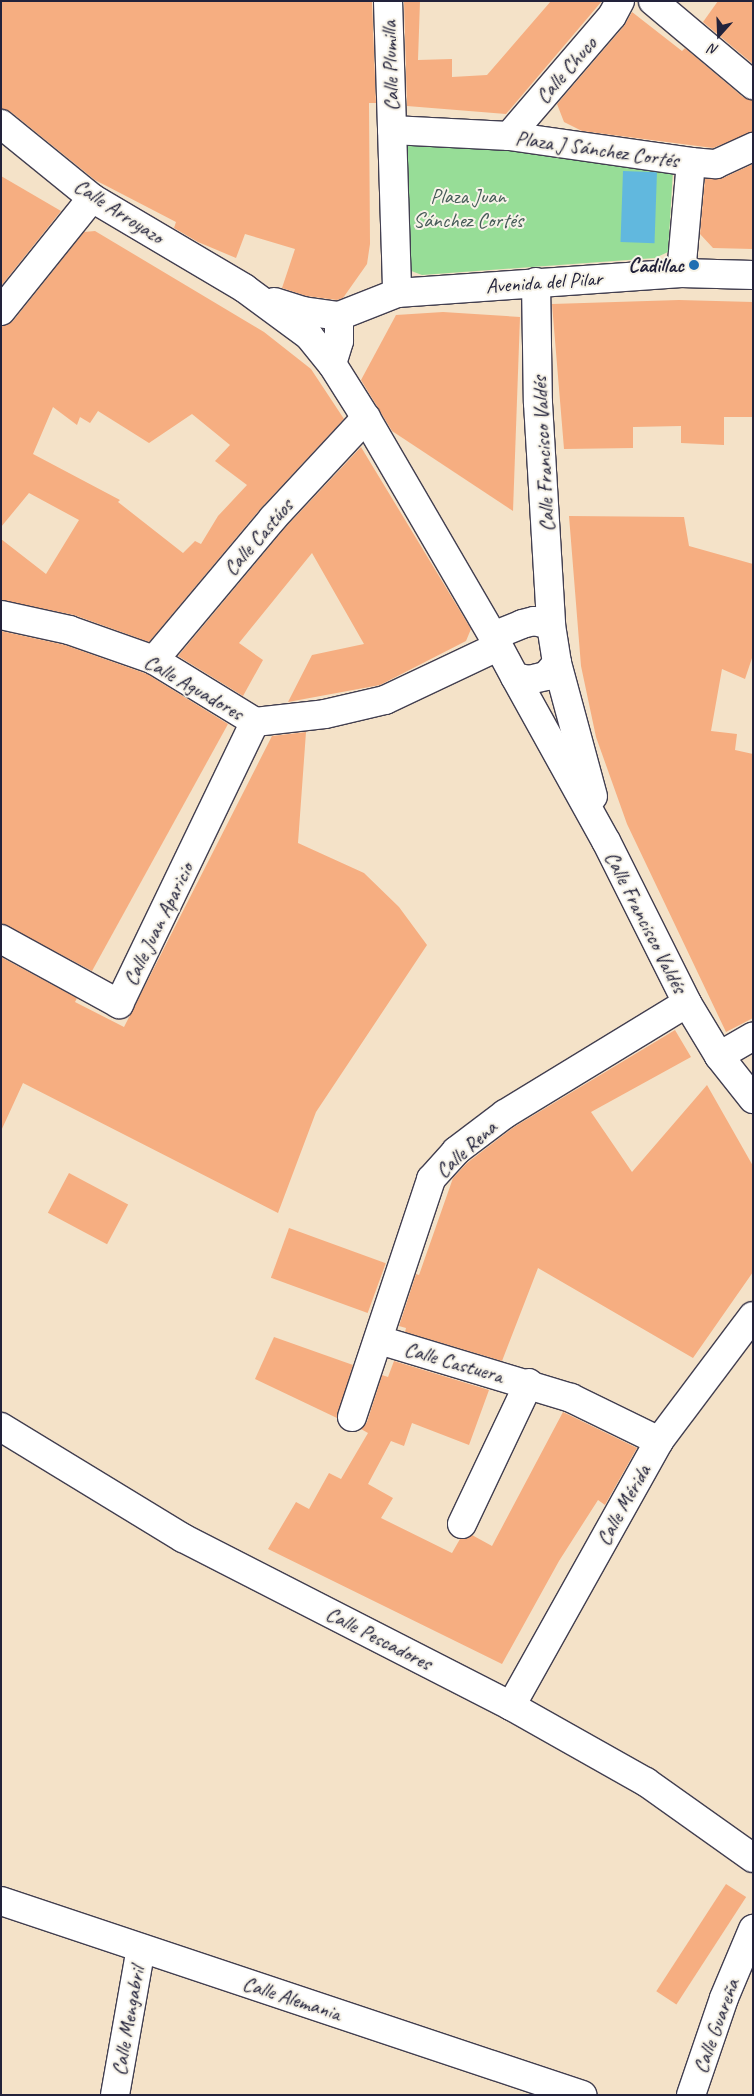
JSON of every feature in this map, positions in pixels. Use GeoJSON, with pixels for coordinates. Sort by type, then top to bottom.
{"type":"FeatureCollection","features":[{"type":"Feature","properties":{"kind":"street","name":"Calle Plumilla"},"geometry":{"type":"LineString","coordinates":[[388,1],[397,293]]}},
{"type":"Feature","properties":{"kind":"street","name":"Calle Chuco"},"geometry":{"type":"LineString","coordinates":[[509,136],[612,16],[620,1]]}},
{"type":"Feature","properties":{"kind":"street"},"geometry":{"type":"LineString","coordinates":[[653,1],[753,85]]}},
{"type":"Feature","properties":{"kind":"street","name":"Calle Arroyazo"},"geometry":{"type":"LineString","coordinates":[[1,124],[92,198],[244,288],[309,336],[332,364]]}},
{"type":"Feature","properties":{"kind":"street","name":"Plaza J Sánchez Cortés"},"geometry":{"type":"LineString","coordinates":[[392,130],[509,136],[691,162],[681,273]]}},
{"type":"Feature","properties":{"kind":"street"},"geometry":{"type":"LineString","coordinates":[[691,162],[716,164],[753,147]]}},
{"type":"Feature","properties":{"kind":"street"},"geometry":{"type":"LineString","coordinates":[[1,311],[92,198]]}},
{"type":"Feature","properties":{"kind":"street","name":"Avenida del Pilar"},"geometry":{"type":"LineString","coordinates":[[339,316],[397,293],[681,273],[753,275]]}},
{"type":"Feature","properties":{"kind":"street","name":"Calle Francisco Valdés"},"geometry":{"type":"LineString","coordinates":[[536,282],[538,403],[551,625]]}},
{"type":"Feature","properties":{"kind":"street","name":"Calle Arroyazo"},"geometry":{"type":"LineString","coordinates":[[244,288],[303,311],[339,316]]}},
{"type":"Feature","properties":{"kind":"street"},"geometry":{"type":"LineString","coordinates":[[339,316],[339,341],[332,364],[366,418],[495,642],[516,677],[529,680],[546,676],[557,663],[551,625],[534,622],[522,624],[495,642]]}},
{"type":"Feature","properties":{"kind":"street","name":"Calle Castúos"},"geometry":{"type":"LineString","coordinates":[[154,660],[273,518],[366,418]]}},
{"type":"Feature","properties":{"kind":"street","name":"Calle Aguadores"},"geometry":{"type":"LineString","coordinates":[[1,616],[69,630],[154,660],[255,722],[325,714],[385,700],[495,642]]}},
{"type":"Feature","properties":{"kind":"street","name":"Calle Francisco Valdés"},"geometry":{"type":"LineString","coordinates":[[557,663],[606,841]]}},
{"type":"Feature","properties":{"kind":"street","name":"Calle Francisco Valdés"},"geometry":{"type":"LineString","coordinates":[[516,677],[606,841],[687,1003],[719,1056],[753,1100]]}},
{"type":"Feature","properties":{"kind":"street","name":"Calle Juan Aparicio"},"geometry":{"type":"LineString","coordinates":[[1,939],[119,1004],[255,722]]}},
{"type":"Feature","properties":{"kind":"street","name":"Calle Rena"},"geometry":{"type":"LineString","coordinates":[[352,1417],[431,1179],[444,1165],[505,1114],[687,1003]]}},
{"type":"Feature","properties":{"kind":"street"},"geometry":{"type":"LineString","coordinates":[[719,1056],[753,1036]]}},
{"type":"Feature","properties":{"kind":"street","name":"Calle Mérida"},"geometry":{"type":"LineString","coordinates":[[511,1706],[659,1441],[753,1316]]}},
{"type":"Feature","properties":{"kind":"street","name":"Calle Castuera"},"geometry":{"type":"LineString","coordinates":[[379,1340],[529,1383],[572,1398],[659,1441]]}},
{"type":"Feature","properties":{"kind":"street","name":"Calle Castuera"},"geometry":{"type":"LineString","coordinates":[[462,1524],[529,1383]]}},
{"type":"Feature","properties":{"kind":"street","name":"Calle Pescadores"},"geometry":{"type":"LineString","coordinates":[[1,1427],[183,1538],[511,1706],[646,1782],[753,1858]]}},
{"type":"Feature","properties":{"kind":"street","name":"Calle Alemania"},"geometry":{"type":"LineString","coordinates":[[1,1901],[582,2095]]}},
{"type":"Feature","properties":{"kind":"street","name":"Calle Guareña"},"geometry":{"type":"LineString","coordinates":[[691,2095],[724,1998],[753,1929]]}},
{"type":"Feature","properties":{"kind":"street","name":"Calle Mengabril"},"geometry":{"type":"LineString","coordinates":[[115,2095],[141,1948]]}},
{"type":"Feature","properties":{"kind":"green space","name":"Plaza Juan Sánchez Cortés"},"geometry":{"type":"Polygon","coordinates":[[[411,140],[657,164],[673,171],[668,252],[655,258],[422,275],[406,269],[401,155],[411,140]]]}},
{"type":"Feature","properties":{"kind":"water"},"geometry":{"type":"Polygon","coordinates":[[[623,171],[657,172],[655,243],[621,242],[623,171]]]}},
{"type":"Feature","properties":{"kind":"building"},"geometry":{"type":"Polygon","coordinates":[[[1,1],[372,1],[376,103],[369,103],[370,244],[367,264],[343,298],[337,300],[306,296],[282,288],[295,249],[245,234],[236,258],[198,242],[174,228],[176,222],[95,180],[11,112],[1,109],[1,1]]]}},
{"type":"Feature","properties":{"kind":"building"},"geometry":{"type":"Polygon","coordinates":[[[404,1],[420,1],[418,60],[452,59],[452,77],[487,75],[551,1],[602,1],[506,114],[407,106],[404,1]]]}},
{"type":"Feature","properties":{"kind":"building"},"geometry":{"type":"Polygon","coordinates":[[[718,1],[753,1],[753,64],[703,22],[718,1]]]}},
{"type":"Feature","properties":{"kind":"building"},"geometry":{"type":"Polygon","coordinates":[[[632,12],[682,51],[685,48],[743,97],[753,100],[753,132],[713,148],[582,131],[564,122],[557,104],[624,26],[632,12]]]}},
{"type":"Feature","properties":{"kind":"building"},"geometry":{"type":"Polygon","coordinates":[[[753,164],[753,249],[713,248],[700,234],[705,179],[723,178],[753,164]]]}},
{"type":"Feature","properties":{"kind":"building"},"geometry":{"type":"Polygon","coordinates":[[[1,176],[61,211],[1,286],[1,176]]]}},
{"type":"Feature","properties":{"kind":"building"},"geometry":{"type":"Polygon","coordinates":[[[95,231],[264,332],[311,369],[344,419],[261,508],[149,642],[74,615],[1,600],[1,539],[46,574],[79,520],[29,493],[1,527],[1,326],[13,321],[84,232],[95,231]],[[53,407],[33,454],[120,500],[118,502],[183,553],[195,541],[201,544],[218,516],[247,485],[215,461],[230,445],[192,414],[149,443],[98,411],[90,423],[80,417],[77,425],[53,407]]]}},
{"type":"Feature","properties":{"kind":"building"},"geometry":{"type":"Polygon","coordinates":[[[679,300],[753,302],[753,417],[724,417],[724,445],[681,443],[681,426],[633,427],[633,448],[564,449],[552,304],[679,300]]]}},
{"type":"Feature","properties":{"kind":"building"},"geometry":{"type":"Polygon","coordinates":[[[443,312],[520,317],[513,511],[392,431],[361,380],[396,315],[443,312]]]}},
{"type":"Feature","properties":{"kind":"building"},"geometry":{"type":"Polygon","coordinates":[[[361,447],[471,629],[466,641],[380,685],[288,702],[312,655],[364,644],[312,553],[239,643],[263,660],[243,696],[178,656],[285,528],[361,447]]]}},
{"type":"Feature","properties":{"kind":"building"},"geometry":{"type":"Polygon","coordinates":[[[569,516],[684,517],[689,546],[753,564],[753,655],[745,679],[722,669],[711,731],[737,734],[735,750],[753,754],[753,1018],[726,1032],[627,824],[596,737],[581,666],[569,516]]]}},
{"type":"Feature","properties":{"kind":"building"},"geometry":{"type":"Polygon","coordinates":[[[1,631],[65,645],[147,674],[228,724],[92,971],[1,923],[1,631]]]}},
{"type":"Feature","properties":{"kind":"building"},"geometry":{"type":"Polygon","coordinates":[[[306,732],[298,843],[364,873],[399,907],[427,945],[316,1112],[278,1213],[23,1083],[1,1131],[1,957],[77,998],[75,1002],[124,1027],[272,736],[306,732]]]}},
{"type":"Feature","properties":{"kind":"building"},"geometry":{"type":"Polygon","coordinates":[[[675,1030],[691,1057],[591,1112],[632,1172],[707,1085],[753,1166],[753,1272],[693,1358],[538,1268],[502,1361],[405,1332],[406,1328],[399,1326],[416,1274],[419,1275],[453,1178],[467,1163],[514,1127],[675,1030]]]}},
{"type":"Feature","properties":{"kind":"building"},"geometry":{"type":"Polygon","coordinates":[[[69,1173],[128,1204],[107,1244],[48,1213],[69,1173]]]}},
{"type":"Feature","properties":{"kind":"building"},"geometry":{"type":"Polygon","coordinates":[[[289,1228],[386,1263],[368,1313],[271,1278],[289,1228]]]}},
{"type":"Feature","properties":{"kind":"building"},"geometry":{"type":"Polygon","coordinates":[[[274,1337],[353,1365],[337,1418],[255,1379],[274,1337]]]}},
{"type":"Feature","properties":{"kind":"building"},"geometry":{"type":"Polygon","coordinates":[[[394,1361],[489,1390],[469,1445],[412,1423],[404,1446],[391,1441],[368,1484],[393,1498],[381,1518],[452,1553],[460,1539],[472,1535],[492,1546],[563,1412],[637,1448],[605,1505],[598,1500],[559,1561],[502,1664],[268,1549],[296,1502],[309,1509],[329,1473],[341,1479],[368,1433],[361,1429],[367,1422],[382,1375],[388,1377],[394,1361]]]}},
{"type":"Feature","properties":{"kind":"building"},"geometry":{"type":"Polygon","coordinates":[[[726,1884],[746,1897],[676,2004],[656,1991],[726,1884]]]}},
{"type":"Feature","properties":{"kind":"place","name":"Cadillac"},"geometry":{"type":"Point","coordinates":[694,265]}}]}
